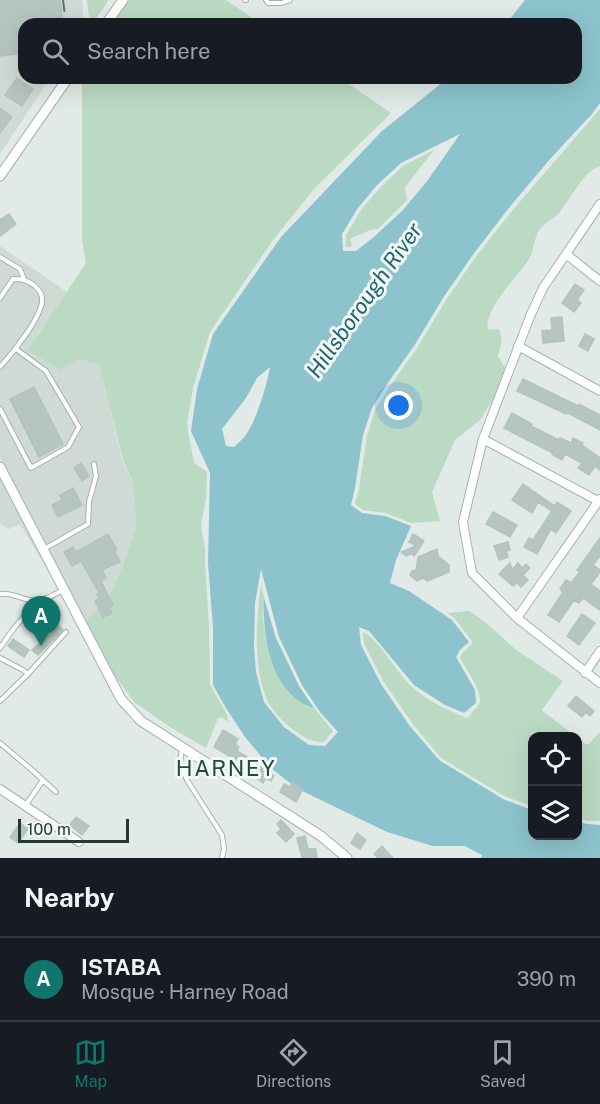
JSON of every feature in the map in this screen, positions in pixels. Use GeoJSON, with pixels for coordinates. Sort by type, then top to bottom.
{"type":"FeatureCollection","features":[{"type":"Feature","properties":{"kind":"street"},"geometry":{"type":"LineString","coordinates":[[110,18],[123,0]]}},
{"type":"Feature","properties":{"kind":"street"},"geometry":{"type":"LineString","coordinates":[[0,176],[64,84]]}},
{"type":"Feature","properties":{"kind":"street"},"geometry":{"type":"LineString","coordinates":[[600,204],[543,288],[518,346],[483,439],[463,522],[472,573],[517,618],[600,683]]}},
{"type":"Feature","properties":{"kind":"street"},"geometry":{"type":"LineString","coordinates":[[566,254],[600,281]]}},
{"type":"Feature","properties":{"kind":"street"},"geometry":{"type":"LineString","coordinates":[[518,346],[600,391]]}},
{"type":"Feature","properties":{"kind":"street"},"geometry":{"type":"LineString","coordinates":[[483,439],[599,500],[517,618]]}},
{"type":"Feature","properties":{"kind":"street"},"geometry":{"type":"LineString","coordinates":[[0,467],[121,699],[141,721],[321,836],[348,858]]}},
{"type":"Feature","properties":{"kind":"street"},"geometry":{"type":"LineString","coordinates":[[585,673],[600,651]]}},
{"type":"Feature","properties":{"kind":"street"},"geometry":{"type":"LineString","coordinates":[[0,789],[79,842]]}},
{"type":"Feature","properties":{"kind":"lane"},"geometry":{"type":"LineString","coordinates":[[266,0],[268,3],[282,3],[288,0]]}},
{"type":"Feature","properties":{"kind":"lane"},"geometry":{"type":"LineString","coordinates":[[0,257],[20,269],[24,279],[38,289],[42,297],[41,312],[1,367]]}},
{"type":"Feature","properties":{"kind":"lane"},"geometry":{"type":"LineString","coordinates":[[0,298],[13,279],[24,279]]}},
{"type":"Feature","properties":{"kind":"lane"},"geometry":{"type":"LineString","coordinates":[[0,409],[31,468],[68,447],[79,427],[46,371],[16,349]]}},
{"type":"Feature","properties":{"kind":"lane"},"geometry":{"type":"LineString","coordinates":[[0,358],[1,367]]}},
{"type":"Feature","properties":{"kind":"lane"},"geometry":{"type":"LineString","coordinates":[[43,550],[88,524],[88,502],[96,476],[94,464]]}},
{"type":"Feature","properties":{"kind":"lane"},"geometry":{"type":"LineString","coordinates":[[0,648],[38,601],[64,590]]}},
{"type":"Feature","properties":{"kind":"lane"},"geometry":{"type":"LineString","coordinates":[[0,594],[6,593],[38,601]]}},
{"type":"Feature","properties":{"kind":"lane"},"geometry":{"type":"LineString","coordinates":[[0,700],[28,674],[66,632]]}},
{"type":"Feature","properties":{"kind":"lane"},"geometry":{"type":"LineString","coordinates":[[0,658],[28,674]]}},
{"type":"Feature","properties":{"kind":"lane"},"geometry":{"type":"LineString","coordinates":[[0,743],[56,792]]}},
{"type":"Feature","properties":{"kind":"lane"},"geometry":{"type":"LineString","coordinates":[[182,747],[180,763],[187,780],[222,835],[224,849],[222,858]]}},
{"type":"Feature","properties":{"kind":"lane"},"geometry":{"type":"LineString","coordinates":[[25,806],[43,780]]}},
{"type":"Feature","properties":{"kind":"shaded area"},"geometry":{"type":"Polygon","coordinates":[[[0,0],[82,0],[84,18],[18,18],[18,84],[46,84],[0,154],[0,0]]]}},
{"type":"Feature","properties":{"kind":"shaded area"},"geometry":{"type":"Polygon","coordinates":[[[0,246],[67,292],[28,350],[99,365],[122,460],[133,482],[136,528],[124,563],[103,608],[84,621],[0,458],[0,246]]]}},
{"type":"Feature","properties":{"kind":"shaded area"},"geometry":{"type":"Polygon","coordinates":[[[0,475],[59,589],[20,524],[9,529],[0,524],[0,475]]]}},
{"type":"Feature","properties":{"kind":"green space"},"geometry":{"type":"Polygon","coordinates":[[[87,0],[109,0],[96,18],[89,18],[87,0]]]}},
{"type":"Feature","properties":{"kind":"green space"},"geometry":{"type":"Polygon","coordinates":[[[128,0],[226,0],[252,18],[115,18],[128,0]]]}},
{"type":"Feature","properties":{"kind":"green space"},"geometry":{"type":"Polygon","coordinates":[[[82,84],[349,84],[391,113],[314,189],[273,240],[210,332],[193,388],[187,423],[188,431],[194,463],[207,473],[206,498],[201,525],[205,549],[210,684],[227,715],[228,722],[222,717],[218,718],[206,748],[134,702],[107,665],[84,621],[104,607],[124,563],[136,528],[133,482],[123,460],[99,365],[78,359],[60,370],[28,350],[86,263],[82,239],[82,84]]]}},
{"type":"Feature","properties":{"kind":"green space"},"geometry":{"type":"Polygon","coordinates":[[[600,109],[600,166],[587,174],[558,214],[540,229],[529,259],[491,313],[488,330],[499,329],[502,341],[498,356],[505,368],[493,400],[480,420],[455,440],[432,492],[440,521],[411,523],[386,513],[363,510],[355,504],[367,436],[375,410],[475,258],[511,212],[600,109]]]}},
{"type":"Feature","properties":{"kind":"green space"},"geometry":{"type":"Polygon","coordinates":[[[434,150],[405,187],[407,200],[378,229],[350,239],[352,245],[346,247],[346,235],[361,210],[380,188],[403,166],[434,150]]]}},
{"type":"Feature","properties":{"kind":"green space"},"geometry":{"type":"Polygon","coordinates":[[[261,585],[264,598],[263,619],[266,640],[276,671],[306,706],[314,708],[333,731],[324,742],[312,741],[295,731],[279,717],[267,700],[259,674],[258,659],[257,628],[261,585]]]}},
{"type":"Feature","properties":{"kind":"green space"},"geometry":{"type":"Polygon","coordinates":[[[469,611],[484,621],[515,649],[563,681],[542,710],[570,732],[528,732],[528,805],[504,796],[441,758],[412,723],[384,682],[364,644],[363,632],[376,642],[416,690],[440,706],[465,718],[469,717],[479,704],[480,697],[476,685],[460,658],[472,641],[454,618],[447,613],[469,611]]]}},
{"type":"Feature","properties":{"kind":"green space"},"geometry":{"type":"Polygon","coordinates":[[[600,732],[600,821],[582,819],[582,741],[589,744],[600,732]]]}},
{"type":"Feature","properties":{"kind":"water","name":"Hillsborough River"},"geometry":{"type":"Polygon","coordinates":[[[525,0],[600,0],[600,103],[508,209],[472,256],[372,408],[363,435],[351,505],[362,513],[385,516],[411,526],[396,560],[390,583],[409,591],[452,620],[469,642],[456,657],[475,690],[476,703],[464,713],[445,705],[414,685],[369,631],[359,627],[361,645],[381,684],[409,725],[439,760],[503,799],[528,808],[528,840],[582,840],[582,823],[600,825],[600,858],[481,858],[482,855],[465,846],[433,846],[387,832],[298,789],[272,769],[245,737],[213,685],[213,628],[208,563],[210,473],[191,431],[197,389],[213,334],[281,237],[382,131],[441,84],[582,84],[582,18],[511,18],[525,0]],[[460,134],[401,163],[377,185],[358,208],[342,234],[343,251],[356,251],[403,210],[428,180],[460,134]],[[270,367],[257,378],[246,398],[222,429],[226,446],[234,447],[249,430],[270,367]],[[261,569],[255,603],[254,646],[256,672],[264,702],[284,727],[309,745],[325,746],[338,732],[320,712],[302,685],[279,637],[261,569]]]}},
{"type":"Feature","properties":{"kind":"water"},"geometry":{"type":"Polygon","coordinates":[[[264,598],[276,638],[299,686],[314,708],[299,701],[279,678],[268,646],[264,598]]]}},
{"type":"Feature","properties":{"kind":"building"},"geometry":{"type":"Polygon","coordinates":[[[0,0],[60,0],[62,18],[18,18],[18,54],[0,56],[0,0]]]}},
{"type":"Feature","properties":{"kind":"building"},"geometry":{"type":"Polygon","coordinates":[[[17,78],[18,84],[26,84],[33,89],[22,106],[5,95],[17,78]]]}},
{"type":"Feature","properties":{"kind":"building"},"geometry":{"type":"Polygon","coordinates":[[[0,108],[12,117],[0,133],[0,108]]]}},
{"type":"Feature","properties":{"kind":"building"},"geometry":{"type":"Polygon","coordinates":[[[9,214],[16,224],[0,236],[0,220],[9,214]]]}},
{"type":"Feature","properties":{"kind":"building"},"geometry":{"type":"Polygon","coordinates":[[[575,284],[584,290],[577,300],[581,303],[574,312],[562,303],[575,284]]]}},
{"type":"Feature","properties":{"kind":"building"},"geometry":{"type":"Polygon","coordinates":[[[562,317],[564,341],[543,343],[542,331],[552,330],[551,318],[562,317]]]}},
{"type":"Feature","properties":{"kind":"building"},"geometry":{"type":"Polygon","coordinates":[[[585,334],[594,339],[588,351],[579,346],[585,334]]]}},
{"type":"Feature","properties":{"kind":"building"},"geometry":{"type":"Polygon","coordinates":[[[523,379],[600,415],[600,430],[566,412],[566,414],[517,391],[523,379]]]}},
{"type":"Feature","properties":{"kind":"building"},"geometry":{"type":"Polygon","coordinates":[[[34,387],[63,444],[39,457],[10,399],[34,387]]]}},
{"type":"Feature","properties":{"kind":"building"},"geometry":{"type":"Polygon","coordinates":[[[512,413],[532,424],[531,426],[559,440],[560,438],[571,443],[573,438],[583,443],[582,445],[600,458],[600,470],[595,466],[589,475],[578,468],[582,463],[565,454],[562,460],[504,428],[512,413]]]}},
{"type":"Feature","properties":{"kind":"building"},"geometry":{"type":"Polygon","coordinates":[[[81,463],[89,476],[82,481],[74,468],[81,463]]]}},
{"type":"Feature","properties":{"kind":"building"},"geometry":{"type":"Polygon","coordinates":[[[523,484],[555,506],[557,502],[571,511],[556,533],[551,529],[537,554],[524,547],[529,538],[533,540],[552,511],[538,502],[532,513],[512,500],[523,484]]]}},
{"type":"Feature","properties":{"kind":"building"},"geometry":{"type":"Polygon","coordinates":[[[73,488],[82,505],[58,517],[52,505],[62,500],[60,495],[73,488]]]}},
{"type":"Feature","properties":{"kind":"building"},"geometry":{"type":"Polygon","coordinates":[[[493,512],[517,525],[510,537],[486,524],[493,512]]]}},
{"type":"Feature","properties":{"kind":"building"},"geometry":{"type":"Polygon","coordinates":[[[108,534],[117,550],[115,552],[120,562],[102,570],[106,578],[101,581],[113,605],[109,607],[112,613],[103,617],[95,601],[99,599],[97,594],[99,593],[81,561],[72,566],[64,552],[73,547],[76,552],[108,534]]]}},
{"type":"Feature","properties":{"kind":"building"},"geometry":{"type":"Polygon","coordinates":[[[413,534],[424,541],[414,556],[412,554],[406,556],[401,552],[416,546],[409,542],[413,534]]]}},
{"type":"Feature","properties":{"kind":"building"},"geometry":{"type":"Polygon","coordinates":[[[600,538],[600,556],[593,565],[600,572],[591,584],[600,591],[600,610],[583,598],[579,603],[574,600],[559,622],[548,615],[563,592],[560,589],[566,580],[571,583],[580,572],[577,570],[600,538]]]}},
{"type":"Feature","properties":{"kind":"building"},"geometry":{"type":"Polygon","coordinates":[[[508,542],[510,550],[506,551],[508,557],[499,560],[494,546],[508,542]]]}},
{"type":"Feature","properties":{"kind":"building"},"geometry":{"type":"Polygon","coordinates":[[[437,549],[438,556],[449,565],[449,572],[427,581],[424,578],[417,581],[410,575],[416,570],[418,557],[437,549]]]}},
{"type":"Feature","properties":{"kind":"building"},"geometry":{"type":"Polygon","coordinates":[[[510,563],[512,570],[518,563],[522,568],[526,564],[530,568],[523,575],[528,580],[521,587],[517,583],[513,586],[499,574],[510,563]]]}},
{"type":"Feature","properties":{"kind":"building"},"geometry":{"type":"Polygon","coordinates":[[[582,614],[595,623],[579,645],[567,636],[582,614]]]}},
{"type":"Feature","properties":{"kind":"building"},"geometry":{"type":"Polygon","coordinates":[[[59,626],[63,630],[38,655],[32,650],[59,626]]]}},
{"type":"Feature","properties":{"kind":"building"},"geometry":{"type":"Polygon","coordinates":[[[13,639],[29,650],[24,657],[8,646],[13,639]]]}},
{"type":"Feature","properties":{"kind":"building"},"geometry":{"type":"Polygon","coordinates":[[[576,696],[594,711],[590,716],[586,712],[582,717],[568,706],[576,696]]]}},
{"type":"Feature","properties":{"kind":"building"},"geometry":{"type":"Polygon","coordinates":[[[223,730],[238,739],[235,744],[239,747],[237,751],[274,776],[271,781],[266,778],[263,783],[255,777],[258,773],[214,747],[223,730]]]}},
{"type":"Feature","properties":{"kind":"building"},"geometry":{"type":"Polygon","coordinates":[[[292,783],[303,789],[296,802],[280,792],[284,784],[290,787],[292,783]]]}},
{"type":"Feature","properties":{"kind":"building"},"geometry":{"type":"Polygon","coordinates":[[[76,817],[89,826],[82,835],[70,825],[76,817]]]}},
{"type":"Feature","properties":{"kind":"building"},"geometry":{"type":"Polygon","coordinates":[[[281,820],[294,834],[286,842],[277,833],[281,829],[277,824],[281,820]]]}},
{"type":"Feature","properties":{"kind":"building"},"geometry":{"type":"Polygon","coordinates":[[[20,823],[28,829],[18,843],[10,837],[20,823]]]}},
{"type":"Feature","properties":{"kind":"building"},"geometry":{"type":"Polygon","coordinates":[[[357,833],[366,840],[360,849],[351,843],[357,833]]]}},
{"type":"Feature","properties":{"kind":"building"},"geometry":{"type":"Polygon","coordinates":[[[305,836],[308,849],[316,849],[317,858],[302,858],[297,838],[305,836]]]}},
{"type":"Feature","properties":{"kind":"building"},"geometry":{"type":"Polygon","coordinates":[[[382,846],[393,858],[378,858],[374,854],[382,846]]]}},
{"type":"Feature","properties":{"kind":"railway"},"geometry":{"type":"LineString","coordinates":[[63,0],[65,18]]}},
{"type":"Feature","properties":{"kind":"place","name":"ISTABA"},"geometry":{"type":"Point","coordinates":[41,646]}},
{"type":"Feature","properties":{"kind":"district","name":"HARNEY"},"geometry":{"type":"Point","coordinates":[226,768]}}]}
